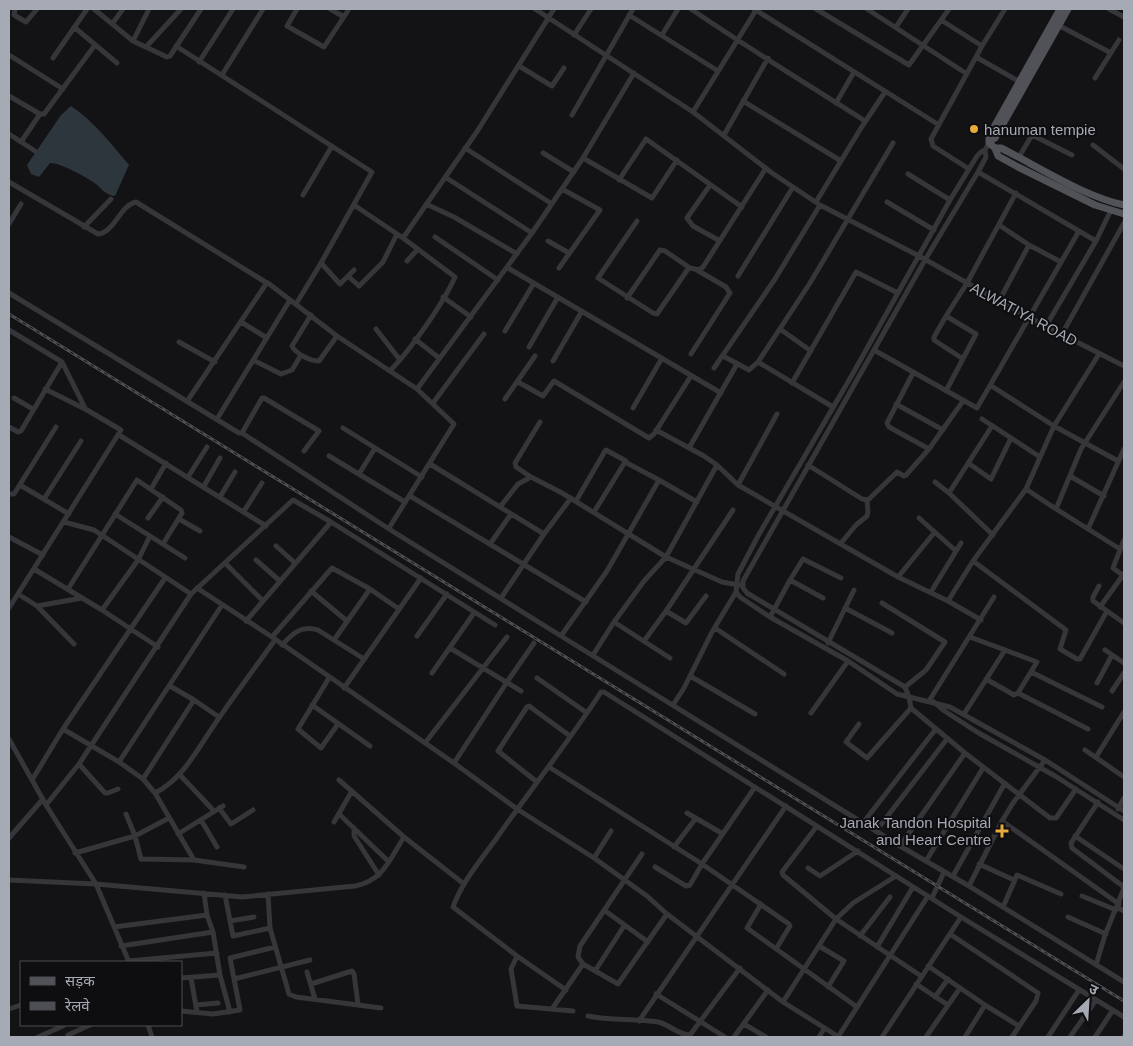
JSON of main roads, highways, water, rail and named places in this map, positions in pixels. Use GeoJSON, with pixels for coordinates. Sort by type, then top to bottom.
{"type":"FeatureCollection","features":[{"type":"Feature","properties":{"kind":"main road"},"geometry":{"type":"LineString","coordinates":[[1060,9],[988,136],[998,156],[1095,205],[1122,213]]}},
{"type":"Feature","properties":{"kind":"main road"},"geometry":{"type":"LineString","coordinates":[[991,144],[1068,9]]}},
{"type":"Feature","properties":{"kind":"main road"},"geometry":{"type":"LineString","coordinates":[[991,144],[1083,190],[1124,205]]}},
{"type":"Feature","properties":{"kind":"main road"},"geometry":{"type":"LineString","coordinates":[[1053,185],[1057,176]]}},
{"type":"Feature","properties":{"kind":"railway"},"geometry":{"type":"LineString","coordinates":[[9,314],[1124,1001]]}},
{"type":"Feature","properties":{"kind":"place","name":"hanuman tempie"},"geometry":{"type":"Point","coordinates":[974,129]}},
{"type":"Feature","properties":{"kind":"place","name":"Janak Tandon Hospital and Heart Centre"},"geometry":{"type":"Point","coordinates":[1002,831]}}]}
